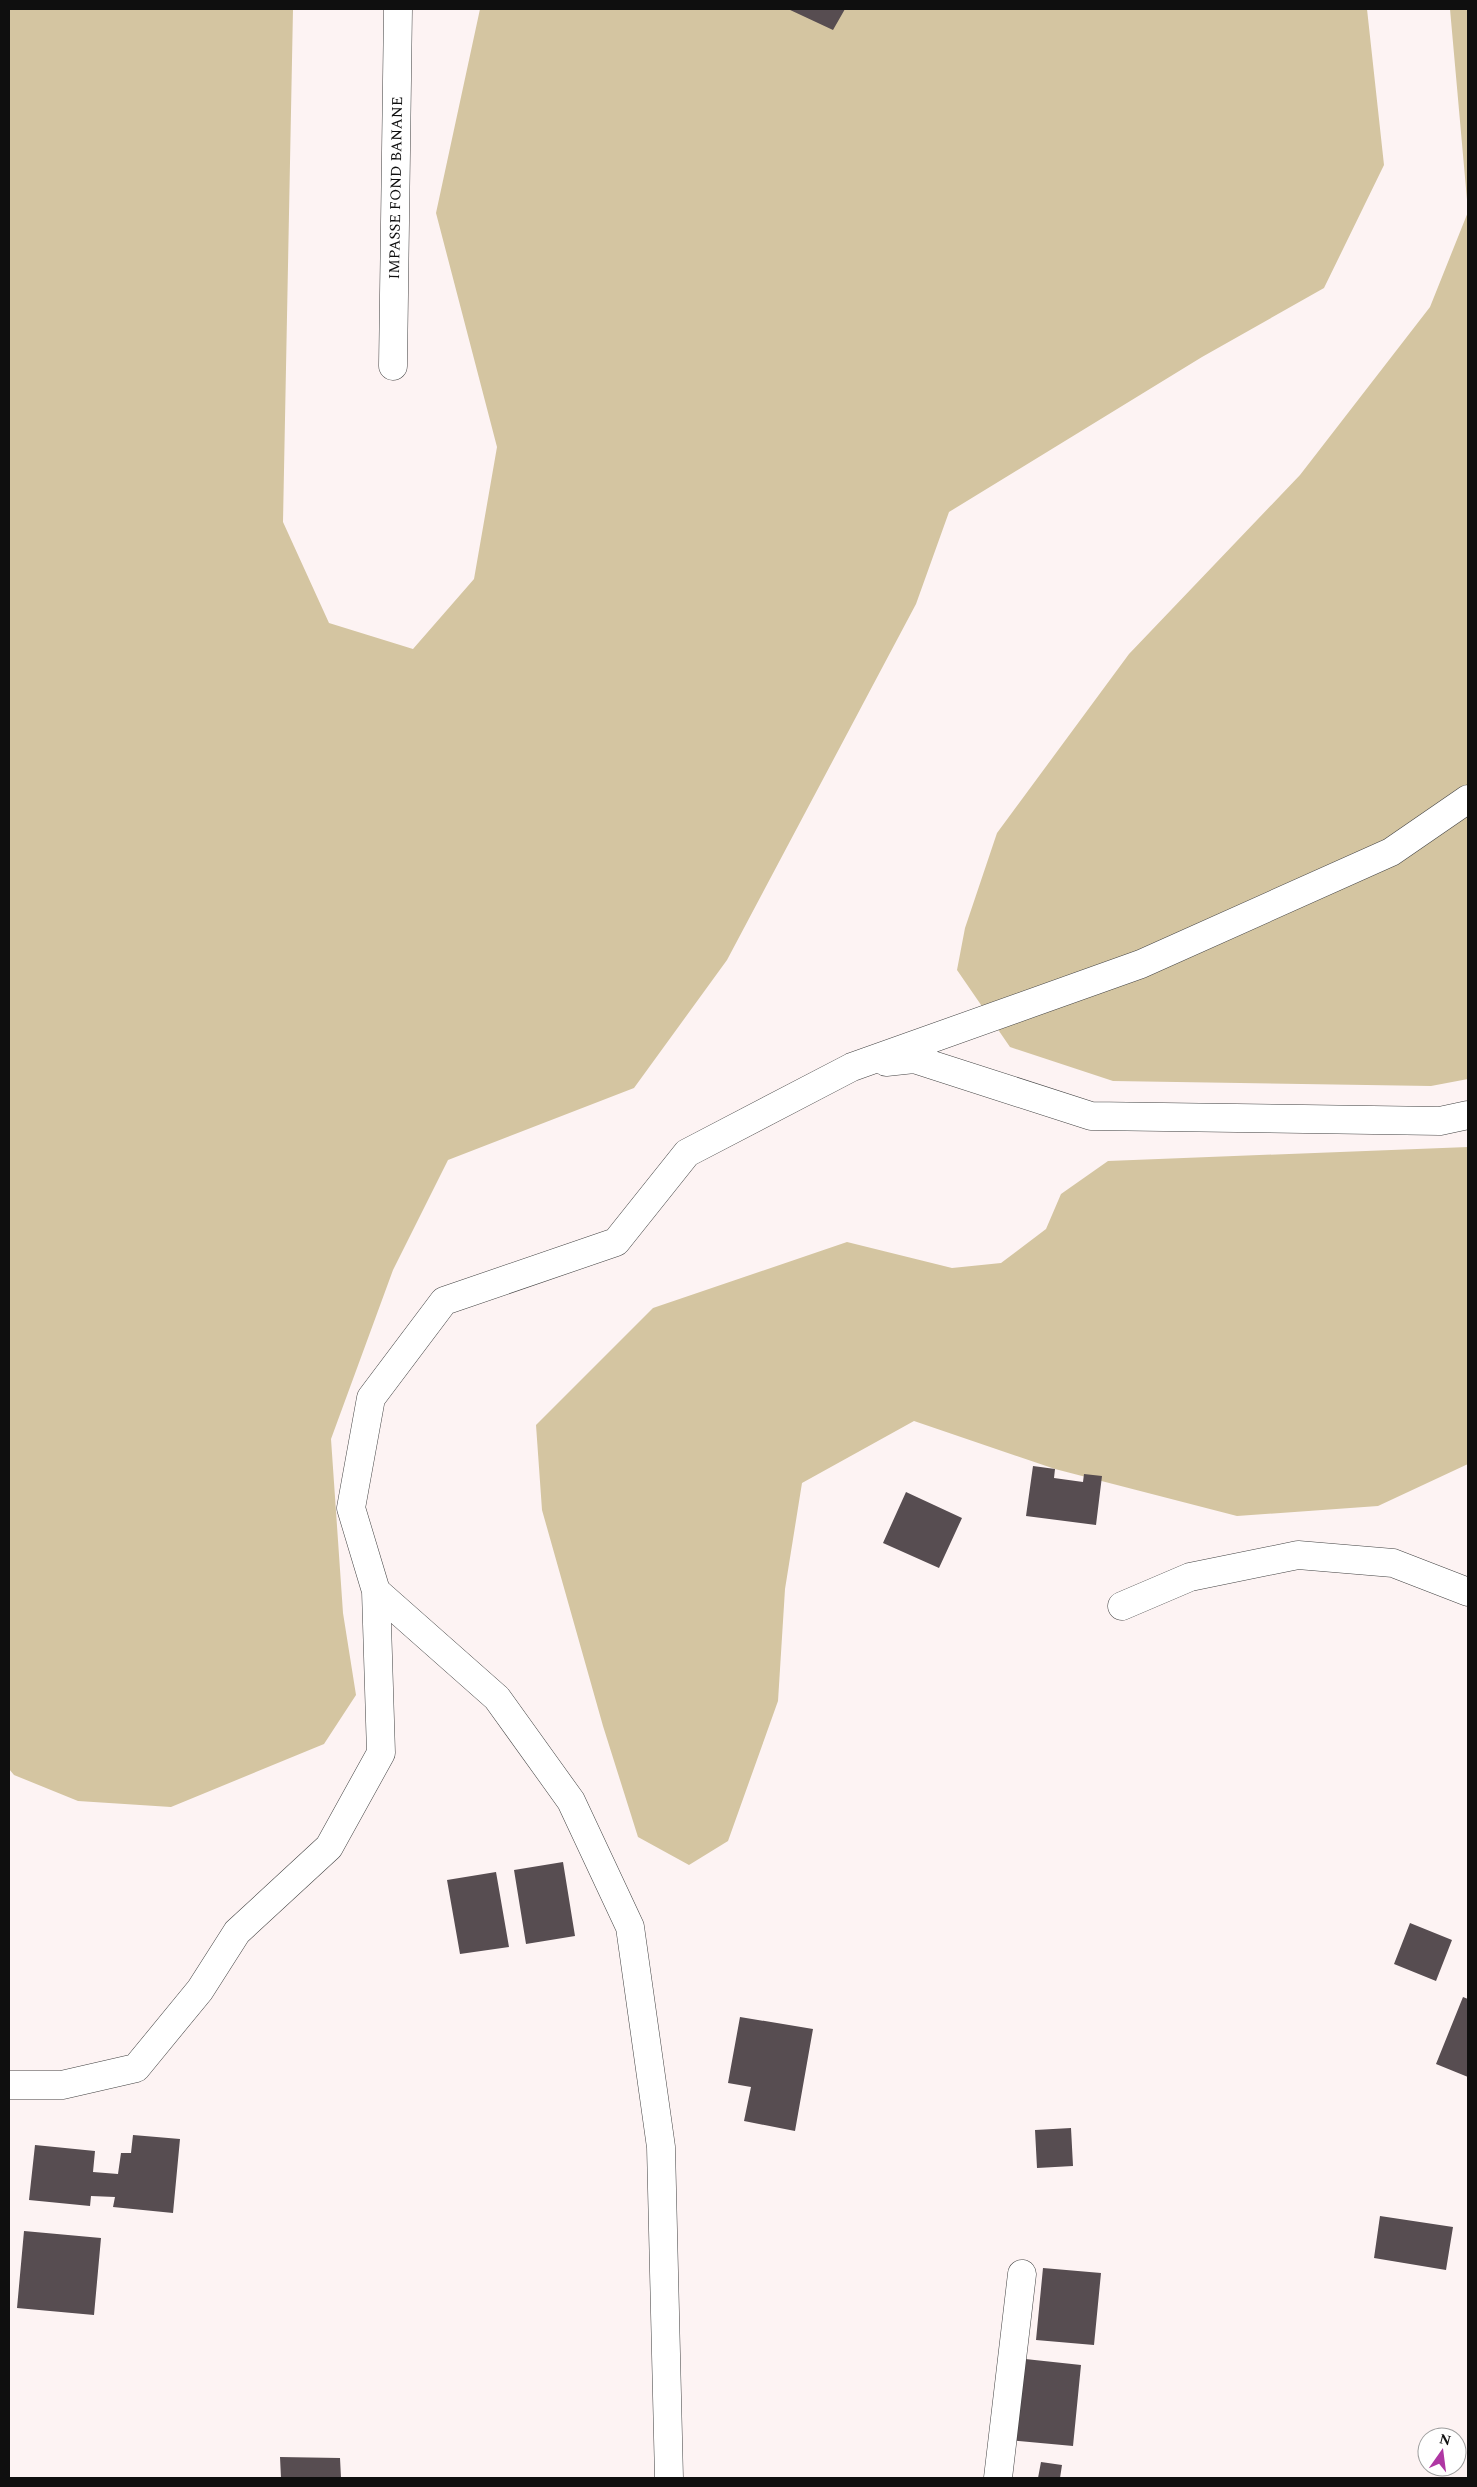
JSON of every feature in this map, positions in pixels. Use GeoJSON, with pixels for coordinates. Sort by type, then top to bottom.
{"type":"FeatureCollection","features":[{"type":"Feature","properties":{"kind":"street","name":"IMPASSE FOND BANANE"},"geometry":{"type":"LineString","coordinates":[[394,366],[398,9]]}},
{"type":"Feature","properties":{"kind":"street"},"geometry":{"type":"LineString","coordinates":[[9,2085],[62,2085],[136,2068],[200,1990],[237,1932],[329,1847],[381,1753],[376,1591],[352,1508],[371,1398],[444,1301],[616,1242],[687,1153],[852,1066],[1141,964],[1391,852],[1468,799]]}},
{"type":"Feature","properties":{"kind":"street"},"geometry":{"type":"LineString","coordinates":[[852,1066],[914,1059],[1091,1116],[1440,1121],[1468,1115]]}},
{"type":"Feature","properties":{"kind":"street"},"geometry":{"type":"LineString","coordinates":[[1122,1606],[1190,1577],[1298,1555],[1394,1563],[1468,1592]]}},
{"type":"Feature","properties":{"kind":"street"},"geometry":{"type":"LineString","coordinates":[[376,1591],[497,1698],[570,1801],[630,1927],[661,2147],[669,2478]]}},
{"type":"Feature","properties":{"kind":"street"},"geometry":{"type":"LineString","coordinates":[[998,2478],[1022,2274]]}},
{"type":"Feature","properties":{"kind":"shaded area"},"geometry":{"type":"Polygon","coordinates":[[[9,9],[293,9],[283,522],[329,623],[413,649],[474,579],[497,447],[436,213],[480,9],[1367,9],[1384,165],[1324,288],[1202,357],[949,512],[916,604],[727,960],[634,1088],[448,1160],[393,1270],[331,1439],[343,1613],[356,1695],[324,1744],[171,1807],[78,1801],[14,1775],[9,1769],[9,9]]]}},
{"type":"Feature","properties":{"kind":"shaded area"},"geometry":{"type":"Polygon","coordinates":[[[1450,9],[1468,9],[1468,211],[1450,9]]]}},
{"type":"Feature","properties":{"kind":"shaded area"},"geometry":{"type":"Polygon","coordinates":[[[1468,212],[1468,1079],[1431,1086],[1113,1081],[1010,1047],[957,970],[965,928],[997,833],[1129,654],[1300,475],[1430,307],[1468,212]]]}},
{"type":"Feature","properties":{"kind":"shaded area"},"geometry":{"type":"Polygon","coordinates":[[[1468,1147],[1468,1464],[1378,1506],[1237,1516],[1055,1469],[914,1421],[802,1483],[785,1589],[778,1701],[728,1841],[689,1865],[638,1837],[603,1726],[542,1510],[536,1425],[653,1308],[847,1242],[952,1268],[1001,1263],[1046,1229],[1061,1194],[1108,1161],[1468,1147]]]}},
{"type":"Feature","properties":{"kind":"building"},"geometry":{"type":"Polygon","coordinates":[[[788,9],[845,9],[833,30],[788,9]]]}},
{"type":"Feature","properties":{"kind":"building"},"geometry":{"type":"Polygon","coordinates":[[[1033,1466],[1055,1469],[1054,1478],[1083,1482],[1084,1474],[1102,1476],[1096,1525],[1026,1516],[1033,1466]]]}},
{"type":"Feature","properties":{"kind":"building"},"geometry":{"type":"Polygon","coordinates":[[[906,1492],[962,1518],[939,1568],[883,1543],[906,1492]]]}},
{"type":"Feature","properties":{"kind":"building"},"geometry":{"type":"Polygon","coordinates":[[[563,1862],[575,1936],[526,1944],[514,1870],[563,1862]]]}},
{"type":"Feature","properties":{"kind":"building"},"geometry":{"type":"Polygon","coordinates":[[[496,1872],[509,1947],[460,1954],[447,1880],[496,1872]]]}},
{"type":"Feature","properties":{"kind":"building"},"geometry":{"type":"Polygon","coordinates":[[[1410,1923],[1452,1940],[1436,1981],[1394,1964],[1410,1923]]]}},
{"type":"Feature","properties":{"kind":"building"},"geometry":{"type":"Polygon","coordinates":[[[1463,1997],[1468,1999],[1468,2077],[1436,2064],[1463,1997]]]}},
{"type":"Feature","properties":{"kind":"building"},"geometry":{"type":"Polygon","coordinates":[[[740,2017],[813,2029],[795,2131],[744,2121],[751,2087],[728,2083],[740,2017]]]}},
{"type":"Feature","properties":{"kind":"building"},"geometry":{"type":"Polygon","coordinates":[[[1071,2128],[1073,2166],[1037,2168],[1035,2130],[1071,2128]]]}},
{"type":"Feature","properties":{"kind":"building"},"geometry":{"type":"Polygon","coordinates":[[[133,2135],[180,2139],[173,2213],[113,2207],[115,2197],[91,2196],[90,2206],[29,2200],[35,2145],[95,2151],[93,2172],[118,2174],[121,2153],[131,2153],[133,2135]]]}},
{"type":"Feature","properties":{"kind":"building"},"geometry":{"type":"Polygon","coordinates":[[[1380,2216],[1453,2227],[1446,2270],[1374,2258],[1380,2216]]]}},
{"type":"Feature","properties":{"kind":"building"},"geometry":{"type":"Polygon","coordinates":[[[24,2231],[101,2238],[94,2315],[17,2308],[24,2231]]]}},
{"type":"Feature","properties":{"kind":"building"},"geometry":{"type":"Polygon","coordinates":[[[1043,2268],[1101,2273],[1094,2345],[1036,2340],[1043,2268]]]}},
{"type":"Feature","properties":{"kind":"building"},"geometry":{"type":"Polygon","coordinates":[[[1016,2358],[1081,2365],[1073,2446],[1008,2440],[1016,2358]]]}},
{"type":"Feature","properties":{"kind":"building"},"geometry":{"type":"Polygon","coordinates":[[[280,2457],[340,2458],[341,2478],[281,2478],[280,2457]]]}},
{"type":"Feature","properties":{"kind":"building"},"geometry":{"type":"Polygon","coordinates":[[[1041,2462],[1062,2465],[1060,2478],[1038,2478],[1041,2462]]]}}]}
